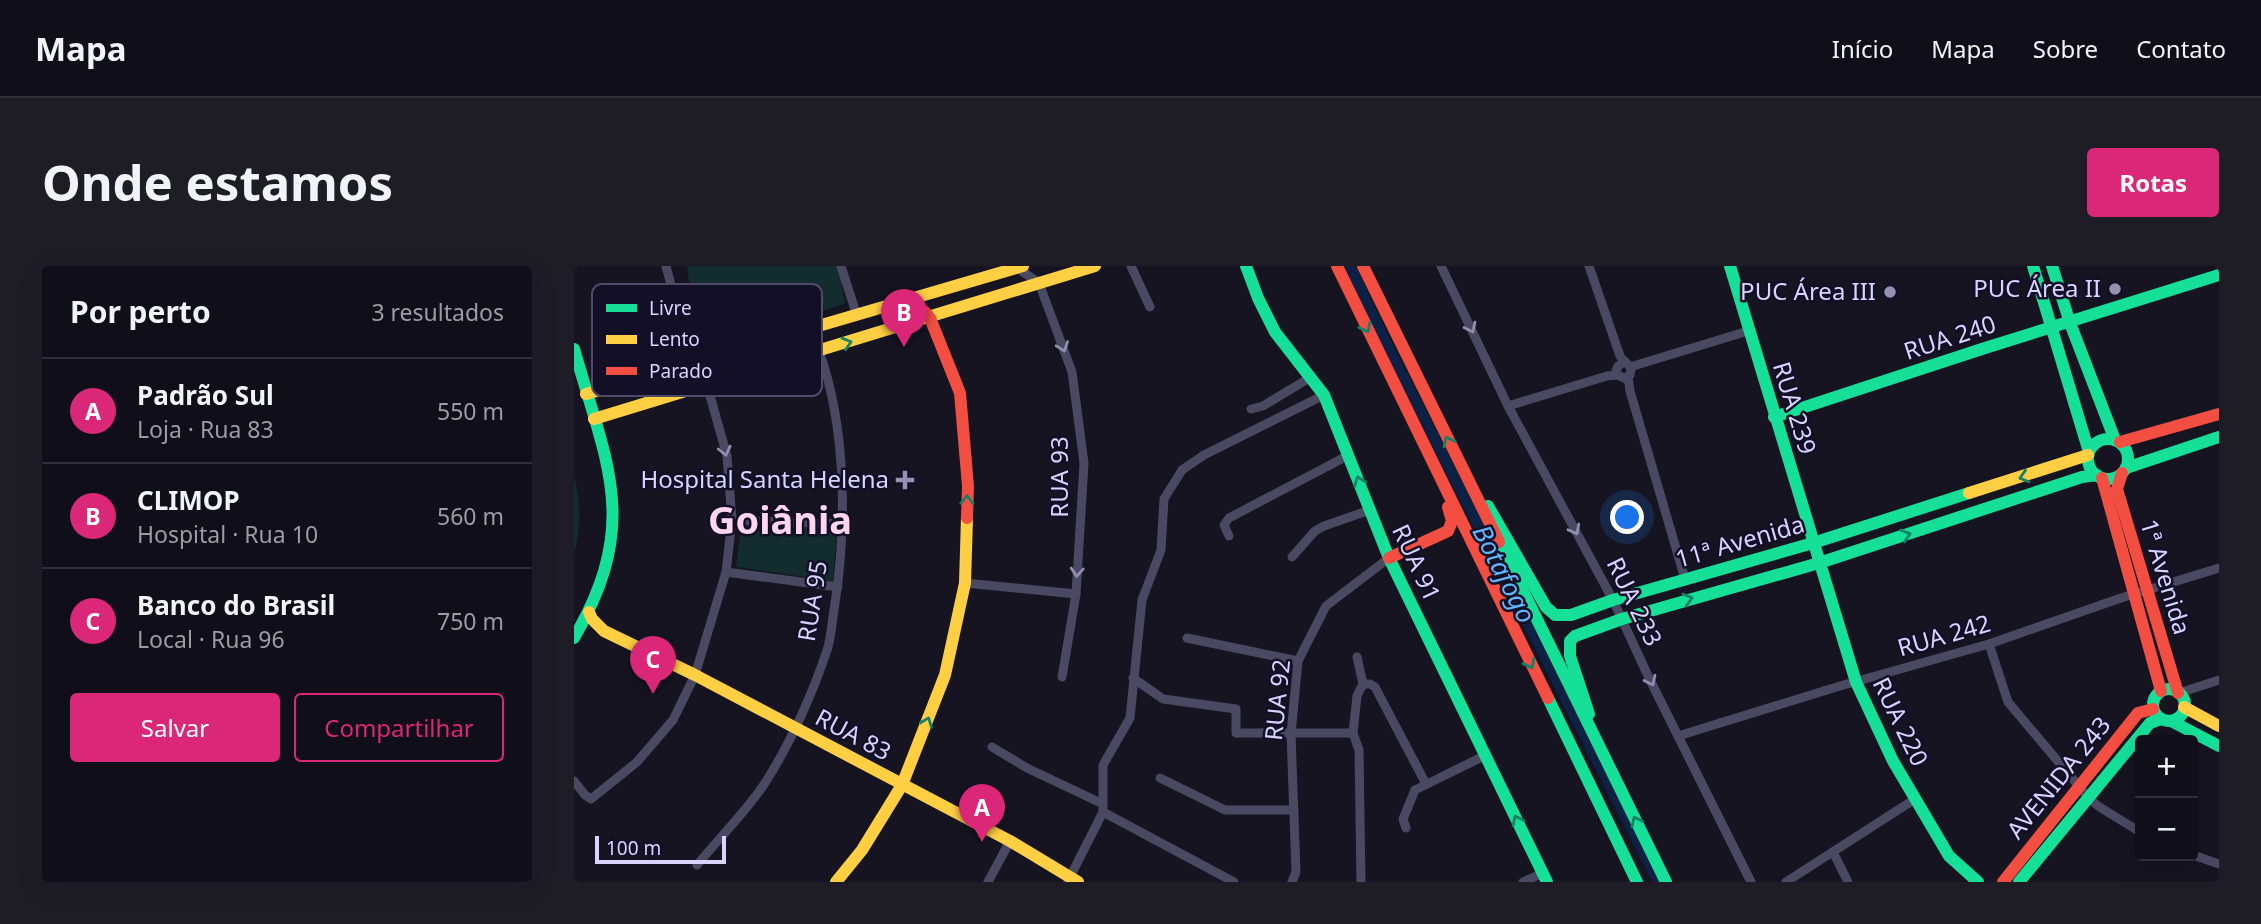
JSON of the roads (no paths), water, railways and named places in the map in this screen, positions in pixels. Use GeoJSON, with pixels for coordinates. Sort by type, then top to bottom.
{"type":"FeatureCollection","features":[{"type":"Feature","properties":{"kind":"main road"},"geometry":{"type":"LineString","coordinates":[[1046,281],[1071,266]]}},
{"type":"Feature","properties":{"kind":"main road"},"geometry":{"type":"LineString","coordinates":[[822,350],[1095,266]]}},
{"type":"Feature","properties":{"kind":"main road","name":"RUA 91"},"geometry":{"type":"LineString","coordinates":[[1246,266],[1275,332],[1324,395],[1389,558],[1545,878]]}},
{"type":"Feature","properties":{"kind":"main road"},"geometry":{"type":"LineString","coordinates":[[1336,266],[1637,882]]}},
{"type":"Feature","properties":{"kind":"main road"},"geometry":{"type":"LineString","coordinates":[[1363,266],[1666,882]]}},
{"type":"Feature","properties":{"kind":"main road","name":"RUA 239"},"geometry":{"type":"LineString","coordinates":[[1730,266],[1819,563]]}},
{"type":"Feature","properties":{"kind":"main road"},"geometry":{"type":"LineString","coordinates":[[2033,266],[2089,454],[2090,468],[2100,477],[2113,478],[2124,471],[2219,437]]}},
{"type":"Feature","properties":{"kind":"main road"},"geometry":{"type":"LineString","coordinates":[[2052,266],[2070,323],[2118,441],[2127,453],[2128,463],[2124,471]]}},
{"type":"Feature","properties":{"kind":"main road"},"geometry":{"type":"LineString","coordinates":[[822,326],[1018,267]]}},
{"type":"Feature","properties":{"kind":"main road","name":"RUA 240"},"geometry":{"type":"LineString","coordinates":[[1774,417],[2219,275]]}},
{"type":"Feature","properties":{"kind":"main road"},"geometry":{"type":"LineString","coordinates":[[836,882],[862,850],[902,785],[945,675],[965,583],[968,485],[960,393],[930,318],[925,311],[908,301]]}},
{"type":"Feature","properties":{"kind":"main road"},"geometry":{"type":"LineString","coordinates":[[574,349],[611,478],[613,516],[610,548],[602,583],[576,635]]}},
{"type":"Feature","properties":{"kind":"main road"},"geometry":{"type":"LineString","coordinates":[[586,394],[592,392]]}},
{"type":"Feature","properties":{"kind":"main road"},"geometry":{"type":"LineString","coordinates":[[594,419],[670,396]]}},
{"type":"Feature","properties":{"kind":"main road"},"geometry":{"type":"LineString","coordinates":[[2089,454],[2097,442],[2103,439],[2118,441],[2219,414]]}},
{"type":"Feature","properties":{"kind":"main road"},"geometry":{"type":"LineString","coordinates":[[1389,558],[1439,536],[1451,526],[1448,505],[1422,455],[1419,439]]}},
{"type":"Feature","properties":{"kind":"main road","name":"11ª Avenida"},"geometry":{"type":"LineString","coordinates":[[1468,482],[1484,498],[1546,607],[1555,615],[1571,615],[1613,600],[1813,542],[2089,454]]}},
{"type":"Feature","properties":{"kind":"main road","name":"1ª Avenida"},"geometry":{"type":"LineString","coordinates":[[2124,471],[2117,489],[2161,691]]}},
{"type":"Feature","properties":{"kind":"main road","name":"11ª Avenida"},"geometry":{"type":"LineString","coordinates":[[1600,748],[1569,648],[1575,636],[1622,619],[1819,563],[2082,477],[2100,477]]}},
{"type":"Feature","properties":{"kind":"main road","name":"1ª Avenida"},"geometry":{"type":"LineString","coordinates":[[2100,477],[2178,693]]}},
{"type":"Feature","properties":{"kind":"main road","name":"RUA 220"},"geometry":{"type":"LineString","coordinates":[[1819,563],[1856,681],[1893,761],[1949,856],[1978,882]]}},
{"type":"Feature","properties":{"kind":"main road","name":"RUA 83"},"geometry":{"type":"LineString","coordinates":[[589,612],[604,631],[695,675],[1010,841],[1072,881]]}},
{"type":"Feature","properties":{"kind":"main road","name":"RUA 83"},"geometry":{"type":"LineString","coordinates":[[576,635],[604,631]]}},
{"type":"Feature","properties":{"kind":"main road"},"geometry":{"type":"LineString","coordinates":[[2162,716],[2180,716],[2184,702],[2178,693],[2171,690],[2161,691],[2155,698],[2162,716],[2219,746]]}},
{"type":"Feature","properties":{"kind":"main road"},"geometry":{"type":"LineString","coordinates":[[2184,707],[2219,726]]}},
{"type":"Feature","properties":{"kind":"main road","name":"AVENIDA 243"},"geometry":{"type":"LineString","coordinates":[[2003,882],[2150,723],[2162,716]]}},
{"type":"Feature","properties":{"kind":"main road","name":"AVENIDA 243"},"geometry":{"type":"LineString","coordinates":[[2019,882],[2084,792]]}},
{"type":"Feature","properties":{"kind":"street"},"geometry":{"type":"LineString","coordinates":[[666,266],[671,284]]}},
{"type":"Feature","properties":{"kind":"street"},"geometry":{"type":"LineString","coordinates":[[841,266],[857,316]]}},
{"type":"Feature","properties":{"kind":"street"},"geometry":{"type":"LineString","coordinates":[[1131,266],[1150,307]]}},
{"type":"Feature","properties":{"kind":"street","name":"RUA 233"},"geometry":{"type":"LineString","coordinates":[[1441,266],[1508,406],[1613,600],[1751,882]]}},
{"type":"Feature","properties":{"kind":"street"},"geometry":{"type":"LineString","coordinates":[[1589,266],[1625,369],[1685,579]]}},
{"type":"Feature","properties":{"kind":"street"},"geometry":{"type":"LineString","coordinates":[[1018,267],[1046,281]]}},
{"type":"Feature","properties":{"kind":"street","name":"RUA 93"},"geometry":{"type":"LineString","coordinates":[[1046,281],[1073,372],[1084,463],[1076,594],[1062,677]]}},
{"type":"Feature","properties":{"kind":"street"},"geometry":{"type":"LineString","coordinates":[[1508,406],[1748,331]]}},
{"type":"Feature","properties":{"kind":"street","name":"RUA 95"},"geometry":{"type":"LineString","coordinates":[[696,865],[764,785],[806,705],[828,645],[838,587],[842,524],[838,441],[822,364]]}},
{"type":"Feature","properties":{"kind":"street"},"geometry":{"type":"LineString","coordinates":[[1253,409],[1311,377]]}},
{"type":"Feature","properties":{"kind":"street"},"geometry":{"type":"LineString","coordinates":[[1072,881],[1103,808],[1103,765],[1130,718],[1142,600],[1161,550],[1164,499],[1182,470],[1204,455],[1324,395]]}},
{"type":"Feature","properties":{"kind":"street"},"geometry":{"type":"LineString","coordinates":[[574,781],[591,799],[637,762],[673,720],[695,675],[726,572],[732,520],[727,456],[709,396]]}},
{"type":"Feature","properties":{"kind":"street"},"geometry":{"type":"LineString","coordinates":[[1228,536],[1224,525],[1228,518],[1349,454]]}},
{"type":"Feature","properties":{"kind":"street"},"geometry":{"type":"LineString","coordinates":[[1292,557],[1315,531],[1370,510]]}},
{"type":"Feature","properties":{"kind":"street"},"geometry":{"type":"LineString","coordinates":[[732,520],[842,524]]}},
{"type":"Feature","properties":{"kind":"street","name":"RUA 92"},"geometry":{"type":"LineString","coordinates":[[1292,882],[1296,872],[1291,734],[1298,661],[1326,606],[1389,558]]}},
{"type":"Feature","properties":{"kind":"street","name":"RUA 242"},"geometry":{"type":"LineString","coordinates":[[1678,736],[1856,681],[1989,644],[2219,568]]}},
{"type":"Feature","properties":{"kind":"street"},"geometry":{"type":"LineString","coordinates":[[726,572],[838,587]]}},
{"type":"Feature","properties":{"kind":"street"},"geometry":{"type":"LineString","coordinates":[[965,583],[1076,594]]}},
{"type":"Feature","properties":{"kind":"street"},"geometry":{"type":"LineString","coordinates":[[1187,638],[1298,661]]}},
{"type":"Feature","properties":{"kind":"street"},"geometry":{"type":"LineString","coordinates":[[1989,644],[2008,702],[2098,806],[2135,829]]}},
{"type":"Feature","properties":{"kind":"street"},"geometry":{"type":"LineString","coordinates":[[1357,657],[1363,684],[1357,696],[1353,733],[1359,750],[1361,882]]}},
{"type":"Feature","properties":{"kind":"street"},"geometry":{"type":"LineString","coordinates":[[1132,678],[1163,699],[1236,709],[1237,733],[1353,733]]}},
{"type":"Feature","properties":{"kind":"street"},"geometry":{"type":"LineString","coordinates":[[2178,693],[2219,680]]}},
{"type":"Feature","properties":{"kind":"street"},"geometry":{"type":"LineString","coordinates":[[1363,684],[1375,687],[1426,784]]}},
{"type":"Feature","properties":{"kind":"street"},"geometry":{"type":"LineString","coordinates":[[992,747],[1234,882]]}},
{"type":"Feature","properties":{"kind":"street"},"geometry":{"type":"LineString","coordinates":[[1406,828],[1403,819],[1415,790],[1486,755]]}},
{"type":"Feature","properties":{"kind":"street"},"geometry":{"type":"LineString","coordinates":[[1160,778],[1225,810],[1294,810]]}},
{"type":"Feature","properties":{"kind":"street"},"geometry":{"type":"LineString","coordinates":[[1786,882],[1915,799]]}},
{"type":"Feature","properties":{"kind":"street"},"geometry":{"type":"LineString","coordinates":[[988,882],[1010,841]]}},
{"type":"Feature","properties":{"kind":"street"},"geometry":{"type":"LineString","coordinates":[[1833,852],[1848,882]]}},
{"type":"Feature","properties":{"kind":"street"},"geometry":{"type":"LineString","coordinates":[[2198,857],[2219,864]]}},
{"type":"Feature","properties":{"kind":"street"},"geometry":{"type":"LineString","coordinates":[[1523,882],[1545,878]]}},
{"type":"Feature","properties":{"kind":"waterway","name":"Botafogo"},"geometry":{"type":"LineString","coordinates":[[1350,266],[1658,882]]}},
{"type":"Feature","properties":{"kind":"place","name":"PUC Área II"},"geometry":{"type":"Point","coordinates":[2115,289]}},
{"type":"Feature","properties":{"kind":"place","name":"PUC Área III"},"geometry":{"type":"Point","coordinates":[1890,292]}},
{"type":"Feature","properties":{"kind":"place","name":"CLIMOP"},"geometry":{"type":"Point","coordinates":[904,347]}},
{"type":"Feature","properties":{"kind":"place","name":"Hospital Santa Helena"},"geometry":{"type":"Point","coordinates":[905,480]}},
{"type":"Feature","properties":{"kind":"place","name":"Banco do Brasil"},"geometry":{"type":"Point","coordinates":[653,694]}},
{"type":"Feature","properties":{"kind":"place","name":"Padrão Sul"},"geometry":{"type":"Point","coordinates":[982,842]}},
{"type":"Feature","properties":{"kind":"district","name":"Goiânia"},"geometry":{"type":"Point","coordinates":[780,521]}}]}
